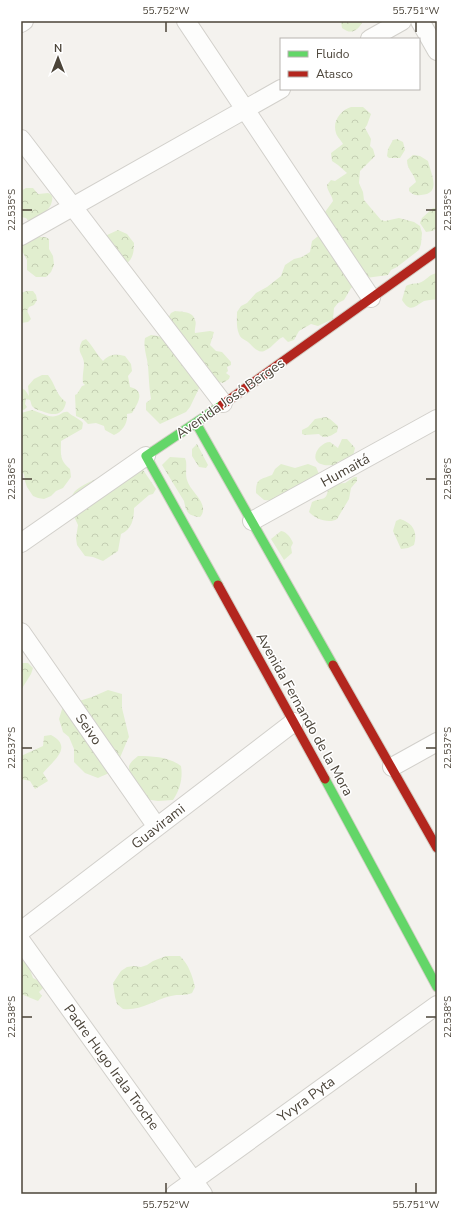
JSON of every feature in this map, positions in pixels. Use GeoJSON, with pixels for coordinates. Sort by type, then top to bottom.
{"type":"FeatureCollection","features":[{"type":"Feature","properties":{"kind":"main road","name":"Avenida José Berges"},"geometry":{"type":"LineString","coordinates":[[146,456],[196,423],[437,251]]}},
{"type":"Feature","properties":{"kind":"main road"},"geometry":{"type":"LineString","coordinates":[[196,423],[437,848]]}},
{"type":"Feature","properties":{"kind":"main road","name":"Avenida Fernando de la Mora"},"geometry":{"type":"LineString","coordinates":[[146,456],[294,722],[437,987]]}},
{"type":"Feature","properties":{"kind":"street"},"geometry":{"type":"LineString","coordinates":[[186,21],[371,298]]}},
{"type":"Feature","properties":{"kind":"street"},"geometry":{"type":"LineString","coordinates":[[372,38],[402,21]]}},
{"type":"Feature","properties":{"kind":"street"},"geometry":{"type":"LineString","coordinates":[[420,21],[437,51]]}},
{"type":"Feature","properties":{"kind":"street"},"geometry":{"type":"LineString","coordinates":[[21,236],[280,90]]}},
{"type":"Feature","properties":{"kind":"street"},"geometry":{"type":"LineString","coordinates":[[21,139],[223,403]]}},
{"type":"Feature","properties":{"kind":"street","name":"Humaitá"},"geometry":{"type":"LineString","coordinates":[[252,522],[437,419]]}},
{"type":"Feature","properties":{"kind":"street","name":"Avenida José Berges"},"geometry":{"type":"LineString","coordinates":[[21,543],[146,456]]}},
{"type":"Feature","properties":{"kind":"street","name":"Seivo"},"geometry":{"type":"LineString","coordinates":[[21,632],[157,827]]}},
{"type":"Feature","properties":{"kind":"street","name":"Guavirami"},"geometry":{"type":"LineString","coordinates":[[21,931],[294,722]]}},
{"type":"Feature","properties":{"kind":"street"},"geometry":{"type":"LineString","coordinates":[[392,767],[437,742]]}},
{"type":"Feature","properties":{"kind":"street","name":"Padre Hugo Irala Troche"},"geometry":{"type":"LineString","coordinates":[[21,941],[198,1187]]}},
{"type":"Feature","properties":{"kind":"street","name":"Yvyra Pyta"},"geometry":{"type":"LineString","coordinates":[[174,1194],[198,1187],[437,1005]]}},
{"type":"Feature","properties":{"kind":"green space"},"geometry":{"type":"Polygon","coordinates":[[[341,21],[361,21],[362,23],[356,30],[351,32],[342,28],[341,21]]]}},
{"type":"Feature","properties":{"kind":"green space"},"geometry":{"type":"Polygon","coordinates":[[[363,107],[371,114],[365,128],[371,139],[370,146],[373,149],[375,156],[360,171],[359,183],[363,192],[364,200],[381,220],[385,221],[399,218],[414,222],[420,226],[422,233],[419,250],[391,270],[388,275],[366,278],[351,288],[344,300],[338,303],[334,308],[333,319],[318,326],[311,324],[299,331],[294,340],[288,342],[283,337],[268,349],[258,351],[240,336],[237,326],[237,312],[241,306],[247,303],[256,293],[267,287],[281,276],[285,265],[310,252],[312,241],[322,233],[326,218],[325,212],[333,201],[327,185],[331,180],[335,181],[347,173],[332,161],[331,153],[343,144],[335,129],[335,124],[341,113],[347,108],[363,107]]]}},
{"type":"Feature","properties":{"kind":"green space"},"geometry":{"type":"Polygon","coordinates":[[[397,139],[403,142],[405,150],[400,158],[389,158],[387,156],[388,149],[393,140],[397,139]]]}},
{"type":"Feature","properties":{"kind":"green space"},"geometry":{"type":"Polygon","coordinates":[[[413,155],[420,156],[428,161],[434,182],[431,191],[427,194],[416,195],[409,191],[409,188],[416,182],[407,163],[407,160],[413,155]]]}},
{"type":"Feature","properties":{"kind":"green space"},"geometry":{"type":"Polygon","coordinates":[[[26,188],[33,188],[38,194],[49,193],[52,198],[51,205],[46,211],[29,221],[26,218],[21,217],[21,191],[26,188]]]}},
{"type":"Feature","properties":{"kind":"green space"},"geometry":{"type":"Polygon","coordinates":[[[437,206],[437,229],[426,232],[420,223],[422,218],[437,206]]]}},
{"type":"Feature","properties":{"kind":"green space"},"geometry":{"type":"Polygon","coordinates":[[[118,230],[127,234],[134,243],[133,255],[126,264],[105,236],[118,230]]]}},
{"type":"Feature","properties":{"kind":"green space"},"geometry":{"type":"Polygon","coordinates":[[[35,237],[45,237],[49,239],[49,249],[53,256],[54,265],[51,272],[46,277],[36,277],[27,270],[27,260],[22,251],[23,243],[35,237]]]}},
{"type":"Feature","properties":{"kind":"green space"},"geometry":{"type":"Polygon","coordinates":[[[437,273],[437,299],[424,301],[412,308],[407,306],[402,300],[406,286],[419,283],[437,273]]]}},
{"type":"Feature","properties":{"kind":"green space"},"geometry":{"type":"Polygon","coordinates":[[[33,291],[37,300],[34,305],[29,307],[27,311],[31,319],[28,322],[21,323],[21,293],[33,291]]]}},
{"type":"Feature","properties":{"kind":"green space"},"geometry":{"type":"Polygon","coordinates":[[[175,311],[187,312],[194,317],[196,322],[195,333],[210,331],[214,332],[210,345],[216,351],[222,352],[231,362],[231,365],[227,367],[228,371],[226,373],[230,376],[229,379],[223,383],[215,381],[168,318],[171,313],[175,311]]]}},
{"type":"Feature","properties":{"kind":"green space"},"geometry":{"type":"Polygon","coordinates":[[[151,335],[165,339],[202,382],[186,412],[160,424],[146,410],[146,403],[151,399],[145,338],[151,335]]]}},
{"type":"Feature","properties":{"kind":"green space"},"geometry":{"type":"Polygon","coordinates":[[[86,339],[103,361],[110,356],[118,355],[125,356],[131,364],[132,371],[128,376],[130,387],[138,391],[139,398],[132,413],[127,414],[127,421],[124,426],[114,435],[105,430],[104,426],[96,423],[88,424],[83,419],[76,416],[75,395],[82,386],[85,385],[83,383],[84,363],[80,351],[80,345],[82,341],[86,339]]]}},
{"type":"Feature","properties":{"kind":"green space"},"geometry":{"type":"Polygon","coordinates":[[[42,375],[48,375],[62,399],[66,402],[61,412],[51,414],[36,409],[32,406],[30,400],[26,399],[25,404],[27,407],[24,410],[21,409],[21,388],[25,390],[29,396],[28,386],[34,379],[42,375]]]}},
{"type":"Feature","properties":{"kind":"green space"},"geometry":{"type":"Polygon","coordinates":[[[32,410],[47,416],[58,416],[68,412],[83,423],[82,429],[61,441],[62,460],[70,469],[71,477],[63,488],[44,499],[33,496],[27,487],[21,468],[21,413],[32,410]]]}},
{"type":"Feature","properties":{"kind":"green space"},"geometry":{"type":"Polygon","coordinates":[[[326,417],[338,426],[337,432],[325,437],[319,434],[302,434],[302,430],[308,427],[315,419],[326,417]]]}},
{"type":"Feature","properties":{"kind":"green space"},"geometry":{"type":"Polygon","coordinates":[[[342,439],[347,439],[355,448],[353,456],[342,462],[339,461],[335,465],[324,465],[317,462],[315,455],[319,448],[330,442],[338,448],[342,439]]]}},
{"type":"Feature","properties":{"kind":"green space"},"geometry":{"type":"Polygon","coordinates":[[[197,444],[208,465],[206,468],[199,467],[192,456],[192,449],[197,444]]]}},
{"type":"Feature","properties":{"kind":"green space"},"geometry":{"type":"Polygon","coordinates":[[[170,457],[185,458],[187,480],[202,503],[203,512],[200,517],[193,516],[188,513],[184,501],[162,465],[170,457]]]}},
{"type":"Feature","properties":{"kind":"green space"},"geometry":{"type":"Polygon","coordinates":[[[139,464],[156,489],[153,494],[149,495],[134,508],[132,523],[125,532],[121,534],[118,551],[103,561],[85,556],[77,545],[76,538],[78,525],[69,506],[73,494],[77,489],[84,485],[139,464]]]}},
{"type":"Feature","properties":{"kind":"green space"},"geometry":{"type":"Polygon","coordinates":[[[281,464],[295,468],[308,464],[316,467],[319,474],[316,479],[274,501],[264,500],[256,493],[258,482],[272,475],[275,469],[281,464]]]}},
{"type":"Feature","properties":{"kind":"green space"},"geometry":{"type":"Polygon","coordinates":[[[354,477],[357,477],[357,481],[351,488],[349,499],[337,519],[330,521],[322,520],[309,512],[312,502],[325,497],[328,488],[334,484],[345,483],[354,477]]]}},
{"type":"Feature","properties":{"kind":"green space"},"geometry":{"type":"Polygon","coordinates":[[[400,519],[408,523],[415,532],[414,545],[408,548],[401,549],[393,531],[396,521],[400,519]]]}},
{"type":"Feature","properties":{"kind":"green space"},"geometry":{"type":"Polygon","coordinates":[[[281,531],[291,539],[293,543],[291,547],[292,553],[284,560],[271,539],[281,531]]]}},
{"type":"Feature","properties":{"kind":"green space"},"geometry":{"type":"Polygon","coordinates":[[[21,663],[28,663],[33,668],[21,690],[21,663]]]}},
{"type":"Feature","properties":{"kind":"green space"},"geometry":{"type":"Polygon","coordinates":[[[108,690],[122,694],[122,708],[129,737],[116,766],[109,773],[98,778],[85,773],[74,762],[74,749],[69,737],[63,732],[59,719],[63,706],[92,697],[108,690]]]}},
{"type":"Feature","properties":{"kind":"green space"},"geometry":{"type":"Polygon","coordinates":[[[51,735],[61,744],[61,749],[56,759],[43,773],[48,781],[35,789],[30,781],[21,779],[21,756],[43,746],[44,736],[51,735]]]}},
{"type":"Feature","properties":{"kind":"green space"},"geometry":{"type":"Polygon","coordinates":[[[138,756],[166,759],[181,766],[182,775],[180,784],[173,800],[158,801],[144,799],[129,769],[132,761],[138,756]]]}},
{"type":"Feature","properties":{"kind":"green space"},"geometry":{"type":"Polygon","coordinates":[[[166,956],[180,956],[186,963],[195,987],[192,993],[171,996],[142,1007],[130,1009],[123,1009],[117,1004],[113,983],[121,971],[127,967],[141,967],[147,965],[166,956]]]}},
{"type":"Feature","properties":{"kind":"green space"},"geometry":{"type":"Polygon","coordinates":[[[21,960],[28,964],[33,978],[39,981],[44,987],[39,992],[42,996],[38,1001],[21,994],[21,960]]]}},
{"type":"Feature","properties":{"kind":"traffic: fast"},"geometry":{"type":"LineString","coordinates":[[218,585],[146,456],[222,405]]}},
{"type":"Feature","properties":{"kind":"traffic: fast"},"geometry":{"type":"LineString","coordinates":[[196,423],[333,665]]}},
{"type":"Feature","properties":{"kind":"traffic: fast"},"geometry":{"type":"LineString","coordinates":[[325,779],[437,987]]}},
{"type":"Feature","properties":{"kind":"traffic: jam"},"geometry":{"type":"LineString","coordinates":[[222,405],[437,251]]}},
{"type":"Feature","properties":{"kind":"traffic: jam"},"geometry":{"type":"LineString","coordinates":[[218,585],[325,779]]}},
{"type":"Feature","properties":{"kind":"traffic: jam"},"geometry":{"type":"LineString","coordinates":[[333,665],[437,848]]}}]}
